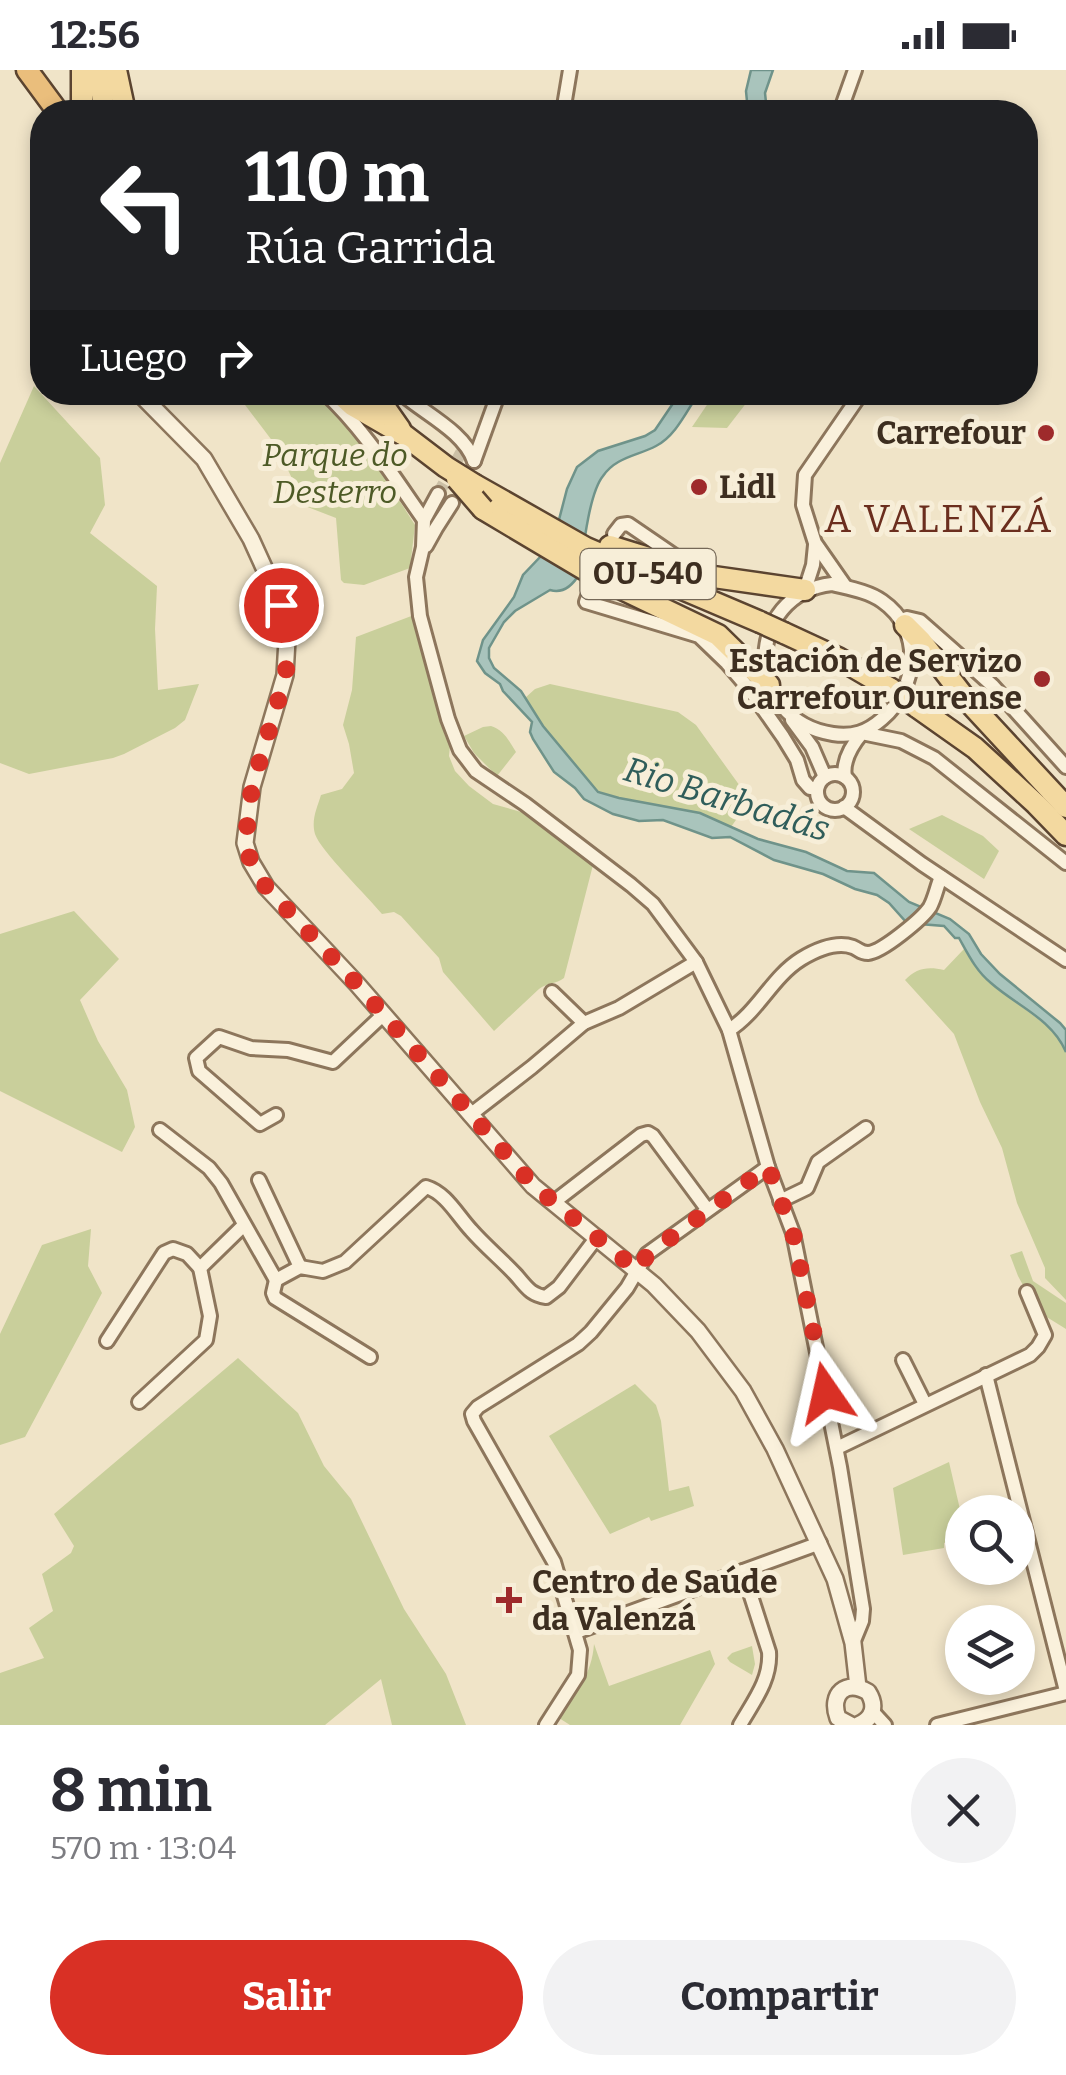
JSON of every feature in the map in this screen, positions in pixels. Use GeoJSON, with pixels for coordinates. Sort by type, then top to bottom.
{"type":"FeatureCollection","features":[{"type":"Feature","properties":{"kind":"highway"},"geometry":{"type":"LineString","coordinates":[[14,70],[35,100]]}},
{"type":"Feature","properties":{"kind":"highway"},"geometry":{"type":"LineString","coordinates":[[27,70],[49,100]]}},
{"type":"Feature","properties":{"kind":"main road"},"geometry":{"type":"LineString","coordinates":[[82,70],[82,100]]}},
{"type":"Feature","properties":{"kind":"main road"},"geometry":{"type":"LineString","coordinates":[[99,70],[110,100]]}},
{"type":"Feature","properties":{"kind":"main road"},"geometry":{"type":"LineString","coordinates":[[115,100],[116,70]]}},
{"type":"Feature","properties":{"kind":"main road","name":"OU-540"},"geometry":{"type":"LineString","coordinates":[[352,405],[404,435]]}},
{"type":"Feature","properties":{"kind":"main road","name":"OU-540"},"geometry":{"type":"LineString","coordinates":[[371,405],[446,467],[538,523],[586,548],[838,658],[891,689],[975,748],[1066,835]]}},
{"type":"Feature","properties":{"kind":"main road","name":"OU-540"},"geometry":{"type":"LineString","coordinates":[[383,405],[404,435]]}},
{"type":"Feature","properties":{"kind":"main road"},"geometry":{"type":"LineString","coordinates":[[446,467],[483,508],[599,578],[731,646],[769,685]]}},
{"type":"Feature","properties":{"kind":"main road"},"geometry":{"type":"LineString","coordinates":[[538,523],[561,523],[614,547],[698,573],[805,590]]}},
{"type":"Feature","properties":{"kind":"main road"},"geometry":{"type":"LineString","coordinates":[[903,622],[965,698],[1066,806]]}},
{"type":"Feature","properties":{"kind":"street"},"geometry":{"type":"LineString","coordinates":[[565,100],[570,70]]}},
{"type":"Feature","properties":{"kind":"street"},"geometry":{"type":"LineString","coordinates":[[844,100],[855,70]]}},
{"type":"Feature","properties":{"kind":"street"},"geometry":{"type":"LineString","coordinates":[[151,405],[204,459],[251,539],[281,605],[287,640],[286,675],[252,787],[245,843],[251,862],[266,887],[534,1186],[637,1270],[698,1331],[743,1391],[820,1544],[845,1608],[858,1687]]}},
{"type":"Feature","properties":{"kind":"street"},"geometry":{"type":"LineString","coordinates":[[336,405],[362,432],[424,520]]}},
{"type":"Feature","properties":{"kind":"street"},"geometry":{"type":"LineString","coordinates":[[417,405],[464,442],[474,462],[494,405]]}},
{"type":"Feature","properties":{"kind":"street"},"geometry":{"type":"LineString","coordinates":[[464,442],[492,405]]}},
{"type":"Feature","properties":{"kind":"street"},"geometry":{"type":"LineString","coordinates":[[846,587],[815,543],[802,505],[805,475],[853,405]]}},
{"type":"Feature","properties":{"kind":"street"},"geometry":{"type":"LineString","coordinates":[[438,494],[424,520],[416,577],[420,616],[453,737],[476,771],[525,804],[653,904],[696,962],[728,1030],[768,1167],[793,1233],[863,1609],[853,1643]]}},
{"type":"Feature","properties":{"kind":"street"},"geometry":{"type":"LineString","coordinates":[[416,577],[426,548],[452,504]]}},
{"type":"Feature","properties":{"kind":"street"},"geometry":{"type":"LineString","coordinates":[[614,534],[621,524],[628,524],[698,573]]}},
{"type":"Feature","properties":{"kind":"street"},"geometry":{"type":"LineString","coordinates":[[805,590],[815,543]]}},
{"type":"Feature","properties":{"kind":"street"},"geometry":{"type":"LineString","coordinates":[[589,595],[702,632],[750,690],[797,760],[810,788],[821,783],[838,774],[850,782],[852,796],[838,810],[820,802],[821,783],[812,746],[785,710],[769,685],[764,652],[768,636],[784,608],[805,590],[832,584],[874,596],[903,622],[912,648],[908,680],[903,694],[874,727],[845,735],[822,732],[785,710]]}},
{"type":"Feature","properties":{"kind":"street"},"geometry":{"type":"LineString","coordinates":[[903,622],[906,618],[920,620],[993,686],[1066,767]]}},
{"type":"Feature","properties":{"kind":"street"},"geometry":{"type":"LineString","coordinates":[[845,777],[849,752],[862,733]]}},
{"type":"Feature","properties":{"kind":"street"},"geometry":{"type":"LineString","coordinates":[[862,733],[900,742],[934,758],[1066,863]]}},
{"type":"Feature","properties":{"kind":"street"},"geometry":{"type":"LineString","coordinates":[[844,807],[1066,960]]}},
{"type":"Feature","properties":{"kind":"street"},"geometry":{"type":"LineString","coordinates":[[728,1030],[750,1015],[800,960],[840,944],[862,952],[876,950],[901,934],[930,906],[941,877]]}},
{"type":"Feature","properties":{"kind":"street"},"geometry":{"type":"LineString","coordinates":[[470,1115],[584,1023],[619,1008],[696,962]]}},
{"type":"Feature","properties":{"kind":"street"},"geometry":{"type":"LineString","coordinates":[[552,992],[584,1023]]}},
{"type":"Feature","properties":{"kind":"street"},"geometry":{"type":"LineString","coordinates":[[276,1115],[260,1124],[199,1070],[196,1058],[219,1037],[251,1048],[288,1050],[333,1062],[383,1015]]}},
{"type":"Feature","properties":{"kind":"street"},"geometry":{"type":"LineString","coordinates":[[780,1202],[808,1188],[818,1162],[866,1128]]}},
{"type":"Feature","properties":{"kind":"street"},"geometry":{"type":"LineString","coordinates":[[160,1130],[209,1168],[221,1183],[276,1280],[275,1298],[370,1357]]}},
{"type":"Feature","properties":{"kind":"street"},"geometry":{"type":"LineString","coordinates":[[554,1202],[641,1135],[648,1134],[707,1210]]}},
{"type":"Feature","properties":{"kind":"street"},"geometry":{"type":"LineString","coordinates":[[546,1725],[578,1675],[580,1650],[576,1632],[554,1562],[472,1414],[578,1344],[627,1288],[648,1254],[768,1167]]}},
{"type":"Feature","properties":{"kind":"street"},"geometry":{"type":"LineString","coordinates":[[259,1180],[300,1267]]}},
{"type":"Feature","properties":{"kind":"street"},"geometry":{"type":"LineString","coordinates":[[276,1280],[300,1267],[323,1270],[345,1262],[426,1187],[438,1192],[472,1232],[538,1296],[546,1297],[559,1288],[597,1237]]}},
{"type":"Feature","properties":{"kind":"street"},"geometry":{"type":"LineString","coordinates":[[200,1268],[244,1225]]}},
{"type":"Feature","properties":{"kind":"street"},"geometry":{"type":"LineString","coordinates":[[107,1342],[164,1253],[173,1249],[187,1254],[200,1268],[210,1316],[206,1340],[139,1402]]}},
{"type":"Feature","properties":{"kind":"street"},"geometry":{"type":"LineString","coordinates":[[836,1448],[1030,1354],[1044,1335],[1027,1292]]}},
{"type":"Feature","properties":{"kind":"street"},"geometry":{"type":"LineString","coordinates":[[903,1360],[925,1404]]}},
{"type":"Feature","properties":{"kind":"street"},"geometry":{"type":"LineString","coordinates":[[937,1725],[1066,1692],[986,1375]]}},
{"type":"Feature","properties":{"kind":"street"},"geometry":{"type":"LineString","coordinates":[[576,1632],[820,1544]]}},
{"type":"Feature","properties":{"kind":"street"},"geometry":{"type":"LineString","coordinates":[[740,1725],[766,1681],[770,1664],[770,1652],[743,1571]]}},
{"type":"Feature","properties":{"kind":"street"},"geometry":{"type":"LineString","coordinates":[[873,1712],[866,1722],[851,1725],[838,1718],[834,1705],[845,1689],[864,1689],[871,1697],[873,1712],[885,1725]]}},
{"type":"Feature","properties":{"kind":"green space"},"geometry":{"type":"Polygon","coordinates":[[[30,395],[30,405],[51,405],[100,458],[105,505],[90,533],[157,586],[158,690],[199,684],[185,720],[175,728],[113,758],[29,774],[0,763],[0,463],[30,395]]]}},
{"type":"Feature","properties":{"kind":"green space","name":"Parque do Desterro"},"geometry":{"type":"Polygon","coordinates":[[[245,405],[328,405],[367,450],[415,525],[410,568],[364,585],[344,583],[336,518],[305,506],[286,459],[245,405]]]}},
{"type":"Feature","properties":{"kind":"green space"},"geometry":{"type":"Polygon","coordinates":[[[707,405],[745,405],[727,428],[692,427],[707,405]]]}},
{"type":"Feature","properties":{"kind":"green space"},"geometry":{"type":"Polygon","coordinates":[[[414,615],[455,771],[493,804],[521,812],[593,865],[564,978],[539,989],[494,1031],[443,972],[439,958],[401,916],[394,912],[382,914],[326,851],[314,829],[321,795],[342,789],[354,773],[343,725],[352,690],[356,637],[414,615]]]}},
{"type":"Feature","properties":{"kind":"green space"},"geometry":{"type":"Polygon","coordinates":[[[550,684],[678,712],[696,725],[750,800],[731,827],[700,813],[598,792],[525,698],[550,684]]]}},
{"type":"Feature","properties":{"kind":"green space"},"geometry":{"type":"Polygon","coordinates":[[[491,726],[503,733],[516,752],[497,776],[474,753],[464,736],[491,726]]]}},
{"type":"Feature","properties":{"kind":"green space"},"geometry":{"type":"Polygon","coordinates":[[[942,815],[983,836],[999,851],[984,879],[909,829],[942,815]]]}},
{"type":"Feature","properties":{"kind":"green space"},"geometry":{"type":"Polygon","coordinates":[[[74,911],[119,959],[80,1000],[98,1041],[127,1090],[135,1127],[122,1152],[0,1091],[0,934],[74,911]]]}},
{"type":"Feature","properties":{"kind":"green space"},"geometry":{"type":"Polygon","coordinates":[[[964,949],[989,982],[1055,1032],[1066,1052],[1066,1300],[1045,1278],[1045,1268],[1017,1203],[1002,1148],[954,1034],[905,980],[923,969],[944,970],[964,949]]]}},
{"type":"Feature","properties":{"kind":"green space"},"geometry":{"type":"Polygon","coordinates":[[[91,1229],[88,1266],[102,1293],[25,1437],[0,1445],[0,1334],[42,1245],[91,1229]]]}},
{"type":"Feature","properties":{"kind":"green space"},"geometry":{"type":"Polygon","coordinates":[[[1022,1251],[1033,1281],[1066,1303],[1066,1329],[1037,1311],[1010,1255],[1022,1251]]]}},
{"type":"Feature","properties":{"kind":"green space"},"geometry":{"type":"Polygon","coordinates":[[[238,1358],[298,1413],[324,1466],[351,1499],[404,1609],[446,1674],[466,1725],[392,1725],[381,1679],[325,1725],[0,1725],[0,1673],[44,1658],[29,1628],[53,1611],[42,1574],[71,1553],[74,1546],[54,1514],[238,1358]]]}},
{"type":"Feature","properties":{"kind":"green space"},"geometry":{"type":"Polygon","coordinates":[[[635,1384],[656,1405],[669,1491],[689,1486],[694,1506],[651,1521],[649,1517],[610,1534],[549,1436],[635,1384]]]}},
{"type":"Feature","properties":{"kind":"green space"},"geometry":{"type":"Polygon","coordinates":[[[949,1462],[957,1495],[945,1495],[944,1548],[903,1555],[893,1488],[949,1462]]]}},
{"type":"Feature","properties":{"kind":"green space"},"geometry":{"type":"Polygon","coordinates":[[[594,1644],[609,1686],[710,1650],[715,1664],[680,1725],[570,1725],[559,1718],[587,1674],[594,1644]]]}},
{"type":"Feature","properties":{"kind":"green space"},"geometry":{"type":"Polygon","coordinates":[[[752,1646],[755,1664],[752,1675],[727,1658],[752,1646]]]}},
{"type":"Feature","properties":{"kind":"water"},"geometry":{"type":"Polygon","coordinates":[[[751,70],[773,70],[766,100],[747,100],[751,70]]]}},
{"type":"Feature","properties":{"kind":"water"},"geometry":{"type":"Polygon","coordinates":[[[672,405],[691,405],[663,442],[620,461],[603,476],[590,508],[580,573],[567,588],[550,590],[504,622],[489,648],[494,668],[521,691],[543,726],[598,792],[700,813],[847,871],[874,873],[909,902],[950,919],[969,934],[1000,974],[1060,1023],[1066,1030],[1066,1052],[1043,1022],[986,978],[959,938],[944,926],[907,923],[877,895],[774,860],[730,837],[712,838],[663,820],[639,821],[613,814],[584,799],[554,772],[533,739],[532,722],[477,661],[483,640],[514,597],[523,575],[555,535],[577,467],[598,451],[655,430],[672,405]]]}},
{"type":"Feature","properties":{"kind":"tunnel"},"geometry":{"type":"LineString","coordinates":[[438,494],[462,451]]}},
{"type":"Feature","properties":{"kind":"place","name":"Carrefour"},"geometry":{"type":"Point","coordinates":[1046,433]}},
{"type":"Feature","properties":{"kind":"place","name":"Lidl"},"geometry":{"type":"Point","coordinates":[699,487]}},
{"type":"Feature","properties":{"kind":"place","name":"Estación de Servizo Carrefour Ourense"},"geometry":{"type":"Point","coordinates":[1042,679]}},
{"type":"Feature","properties":{"kind":"place","name":"Centro de Saúde da Valenzá"},"geometry":{"type":"Point","coordinates":[509,1600]}},
{"type":"Feature","properties":{"kind":"district","name":"A VALENZÁ"},"geometry":{"type":"Point","coordinates":[939,519]}},
{"type":"Feature","properties":{"kind":"route"},"geometry":{"type":"LineString","coordinates":[[281,605],[287,640],[286,675],[252,787],[245,843],[266,887],[357,984],[534,1186],[637,1270],[648,1254],[768,1167],[793,1233],[826,1393]]}},
{"type":"Feature","properties":{"kind":"water label","name":"Rio Barbadás"},"geometry":{"type":"Point","coordinates":[727,799]}}]}
